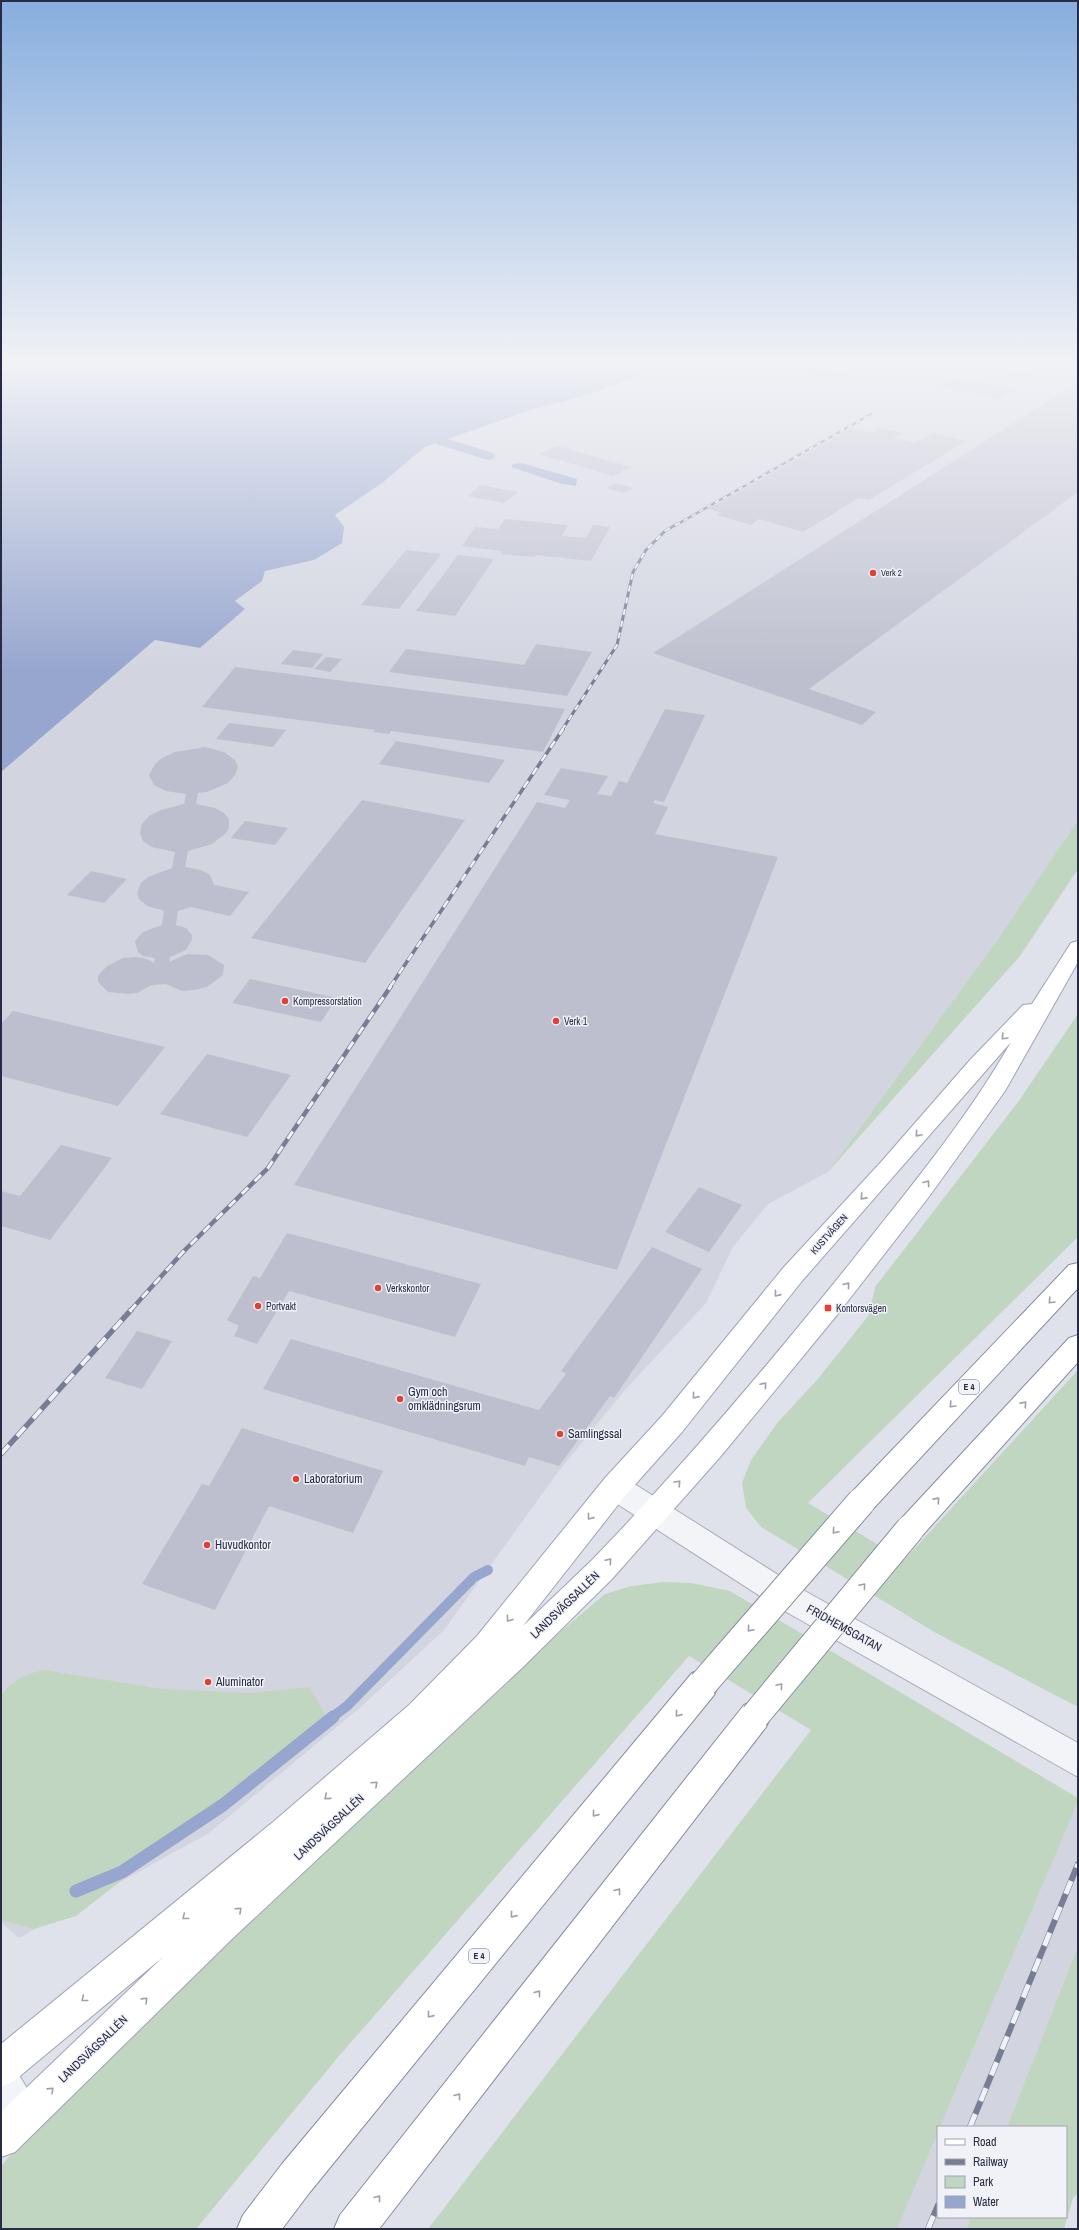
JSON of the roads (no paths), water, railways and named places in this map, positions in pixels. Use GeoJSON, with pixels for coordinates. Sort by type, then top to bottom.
{"type":"FeatureCollection","features":[{"type":"Feature","properties":{"kind":"main road","name":"KUSTVÄGEN"},"geometry":{"type":"LineString","coordinates":[[652,1511],[716,1442],[828,1308],[920,1192],[997,1086],[1051,989],[1078,947]]}},
{"type":"Feature","properties":{"kind":"main road","name":"KUSTVÄGEN"},"geometry":{"type":"LineString","coordinates":[[614,1487],[672,1424],[793,1274],[889,1168],[977,1065],[1051,989]]}},
{"type":"Feature","properties":{"kind":"main road","name":"E 4"},"geometry":{"type":"LineString","coordinates":[[257,2229],[296,2178],[703,1684],[860,1502],[1078,1272]]}},
{"type":"Feature","properties":{"kind":"main road"},"geometry":{"type":"LineString","coordinates":[[354,2229],[755,1716],[910,1529],[1078,1345]]}},
{"type":"Feature","properties":{"kind":"main road","name":"LANDSVÄGSALLÉN"},"geometry":{"type":"LineString","coordinates":[[1,2068],[285,1834],[420,1716],[488,1646],[614,1487]]}},
{"type":"Feature","properties":{"kind":"main road","name":"LANDSVÄGSALLÉN"},"geometry":{"type":"LineString","coordinates":[[12,2127],[221,1926],[511,1658],[602,1568],[652,1511]]}},
{"type":"Feature","properties":{"kind":"street","name":"FRIDHEMSGATAN"},"geometry":{"type":"LineString","coordinates":[[614,1487],[784,1595],[1078,1761]]}},
{"type":"Feature","properties":{"kind":"street"},"geometry":{"type":"LineString","coordinates":[[1,2080],[12,2127]]}},
{"type":"Feature","properties":{"kind":"water"},"geometry":{"type":"Polygon","coordinates":[[[1,465],[403,465],[382,483],[335,515],[344,527],[342,543],[314,560],[265,571],[262,581],[235,601],[245,609],[200,648],[155,640],[1,772],[1,465]]]}},
{"type":"Feature","properties":{"kind":"water"},"geometry":{"type":"Polygon","coordinates":[[[512,465],[528,465],[577,479],[576,486],[562,484],[511,467],[512,465]]]}},
{"type":"Feature","properties":{"kind":"waterway"},"geometry":{"type":"LineString","coordinates":[[331,1718],[347,1706],[474,1577],[488,1570]]}},
{"type":"Feature","properties":{"kind":"waterway"},"geometry":{"type":"LineString","coordinates":[[76,1891],[122,1872],[223,1805],[333,1717]]}},
{"type":"Feature","properties":{"kind":"railway"},"geometry":{"type":"LineString","coordinates":[[676,525],[781,465]]}},
{"type":"Feature","properties":{"kind":"railway"},"geometry":{"type":"LineString","coordinates":[[562,730],[617,645],[633,572],[646,550],[665,531],[677,524]]}},
{"type":"Feature","properties":{"kind":"railway"},"geometry":{"type":"LineString","coordinates":[[390,987],[563,729]]}},
{"type":"Feature","properties":{"kind":"railway"},"geometry":{"type":"LineString","coordinates":[[130,1311],[184,1251],[268,1168],[391,986]]}},
{"type":"Feature","properties":{"kind":"railway"},"geometry":{"type":"LineString","coordinates":[[1,1454],[131,1310]]}},
{"type":"Feature","properties":{"kind":"railway"},"geometry":{"type":"LineString","coordinates":[[970,2126],[1078,1864]]}},
{"type":"Feature","properties":{"kind":"railway"},"geometry":{"type":"LineString","coordinates":[[928,2229],[937,2207]]}},
{"type":"Feature","properties":{"kind":"place","name":"Verk 2"},"geometry":{"type":"Point","coordinates":[873,573]}},
{"type":"Feature","properties":{"kind":"place","name":"Kompressorstation"},"geometry":{"type":"Point","coordinates":[285,1001]}},
{"type":"Feature","properties":{"kind":"place","name":"Verk 1"},"geometry":{"type":"Point","coordinates":[556,1021]}},
{"type":"Feature","properties":{"kind":"place","name":"Verkskontor"},"geometry":{"type":"Point","coordinates":[378,1288]}},
{"type":"Feature","properties":{"kind":"place","name":"Portvakt"},"geometry":{"type":"Point","coordinates":[258,1306]}},
{"type":"Feature","properties":{"kind":"place","name":"Kontorsvägen"},"geometry":{"type":"Point","coordinates":[828,1308]}},
{"type":"Feature","properties":{"kind":"place","name":"Gym och omklädningsrum"},"geometry":{"type":"Point","coordinates":[400,1399]}},
{"type":"Feature","properties":{"kind":"place","name":"Samlingssal"},"geometry":{"type":"Point","coordinates":[560,1434]}},
{"type":"Feature","properties":{"kind":"place","name":"Laboratorium"},"geometry":{"type":"Point","coordinates":[296,1479]}},
{"type":"Feature","properties":{"kind":"place","name":"Huvudkontor"},"geometry":{"type":"Point","coordinates":[207,1545]}},
{"type":"Feature","properties":{"kind":"place","name":"Aluminator"},"geometry":{"type":"Point","coordinates":[208,1682]}}]}
